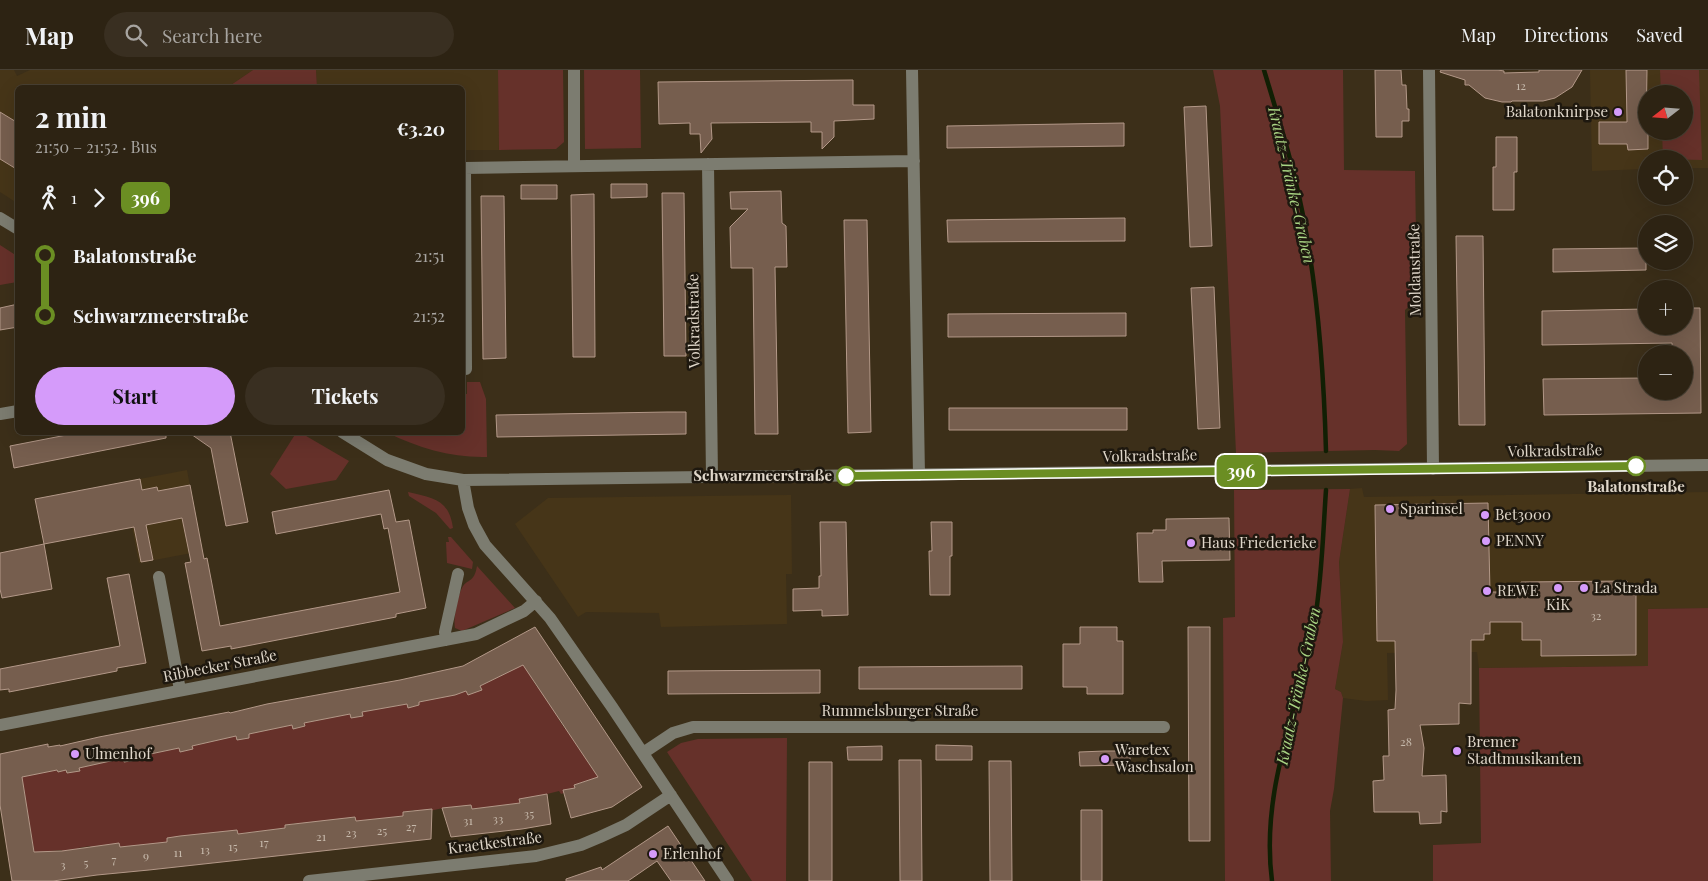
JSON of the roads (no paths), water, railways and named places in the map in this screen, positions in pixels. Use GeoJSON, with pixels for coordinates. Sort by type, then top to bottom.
{"type":"FeatureCollection","features":[{"type":"Feature","properties":{"kind":"street"},"geometry":{"type":"LineString","coordinates":[[574,70],[574,166]]}},
{"type":"Feature","properties":{"kind":"street"},"geometry":{"type":"LineString","coordinates":[[912,70],[918,475]]}},
{"type":"Feature","properties":{"kind":"street","name":"Moldaustraße"},"geometry":{"type":"LineString","coordinates":[[1429,70],[1433,469]]}},
{"type":"Feature","properties":{"kind":"street"},"geometry":{"type":"LineString","coordinates":[[465,168],[914,161]]}},
{"type":"Feature","properties":{"kind":"street","name":"Volkradstraße"},"geometry":{"type":"LineString","coordinates":[[708,164],[712,477]]}},
{"type":"Feature","properties":{"kind":"street"},"geometry":{"type":"LineString","coordinates":[[0,218],[15,227]]}},
{"type":"Feature","properties":{"kind":"street"},"geometry":{"type":"LineString","coordinates":[[0,414],[15,412]]}},
{"type":"Feature","properties":{"kind":"street"},"geometry":{"type":"LineString","coordinates":[[347,435],[387,460],[426,474],[463,480],[471,517],[485,545],[536,601],[567,642],[728,881]]}},
{"type":"Feature","properties":{"kind":"street","name":"Volkradstraße"},"geometry":{"type":"LineString","coordinates":[[463,480],[1708,465]]}},
{"type":"Feature","properties":{"kind":"street"},"geometry":{"type":"LineString","coordinates":[[446,640],[445,632],[458,574]]}},
{"type":"Feature","properties":{"kind":"street"},"geometry":{"type":"LineString","coordinates":[[159,577],[180,690]]}},
{"type":"Feature","properties":{"kind":"street","name":"Ribbecker Straße"},"geometry":{"type":"LineString","coordinates":[[0,725],[476,634],[524,612],[536,601]]}},
{"type":"Feature","properties":{"kind":"street","name":"Rummelsburger Straße"},"geometry":{"type":"LineString","coordinates":[[643,753],[673,733],[693,727],[1164,727]]}},
{"type":"Feature","properties":{"kind":"street","name":"Kraetkestraße"},"geometry":{"type":"LineString","coordinates":[[309,881],[536,856],[581,845],[600,837],[626,825],[671,795]]}},
{"type":"Feature","properties":{"kind":"waterway","name":"Kraatz-Tränke-Graben"},"geometry":{"type":"LineString","coordinates":[[1264,70],[1293,171],[1311,259],[1320,342],[1326,451]]}},
{"type":"Feature","properties":{"kind":"waterway","name":"Kraatz-Tränke-Graben"},"geometry":{"type":"LineString","coordinates":[[1272,881],[1271,814],[1283,749],[1315,619],[1321,571],[1326,490]]}},
{"type":"Feature","properties":{"kind":"place","name":"Balatonknirpse"},"geometry":{"type":"Point","coordinates":[1618,112]}},
{"type":"Feature","properties":{"kind":"place","name":"Balatonstraße"},"geometry":{"type":"Point","coordinates":[1636,466]}},
{"type":"Feature","properties":{"kind":"place","name":"Schwarzmeerstraße"},"geometry":{"type":"Point","coordinates":[846,476]}},
{"type":"Feature","properties":{"kind":"place","name":"Sparinsel"},"geometry":{"type":"Point","coordinates":[1390,509]}},
{"type":"Feature","properties":{"kind":"place","name":"Bet3000"},"geometry":{"type":"Point","coordinates":[1485,515]}},
{"type":"Feature","properties":{"kind":"place","name":"PENNY"},"geometry":{"type":"Point","coordinates":[1486,541]}},
{"type":"Feature","properties":{"kind":"place","name":"Haus Friederieke"},"geometry":{"type":"Point","coordinates":[1191,543]}},
{"type":"Feature","properties":{"kind":"place","name":"KiK"},"geometry":{"type":"Point","coordinates":[1558,588]}},
{"type":"Feature","properties":{"kind":"place","name":"La Strada"},"geometry":{"type":"Point","coordinates":[1584,588]}},
{"type":"Feature","properties":{"kind":"place","name":"REWE"},"geometry":{"type":"Point","coordinates":[1487,591]}},
{"type":"Feature","properties":{"kind":"place","name":"Bremer Stadtmusikanten"},"geometry":{"type":"Point","coordinates":[1457,751]}},
{"type":"Feature","properties":{"kind":"place","name":"Ulmenhof"},"geometry":{"type":"Point","coordinates":[75,754]}},
{"type":"Feature","properties":{"kind":"place","name":"Waretex Waschsalon"},"geometry":{"type":"Point","coordinates":[1105,759]}},
{"type":"Feature","properties":{"kind":"place","name":"Erlenhof"},"geometry":{"type":"Point","coordinates":[653,854]}}]}
